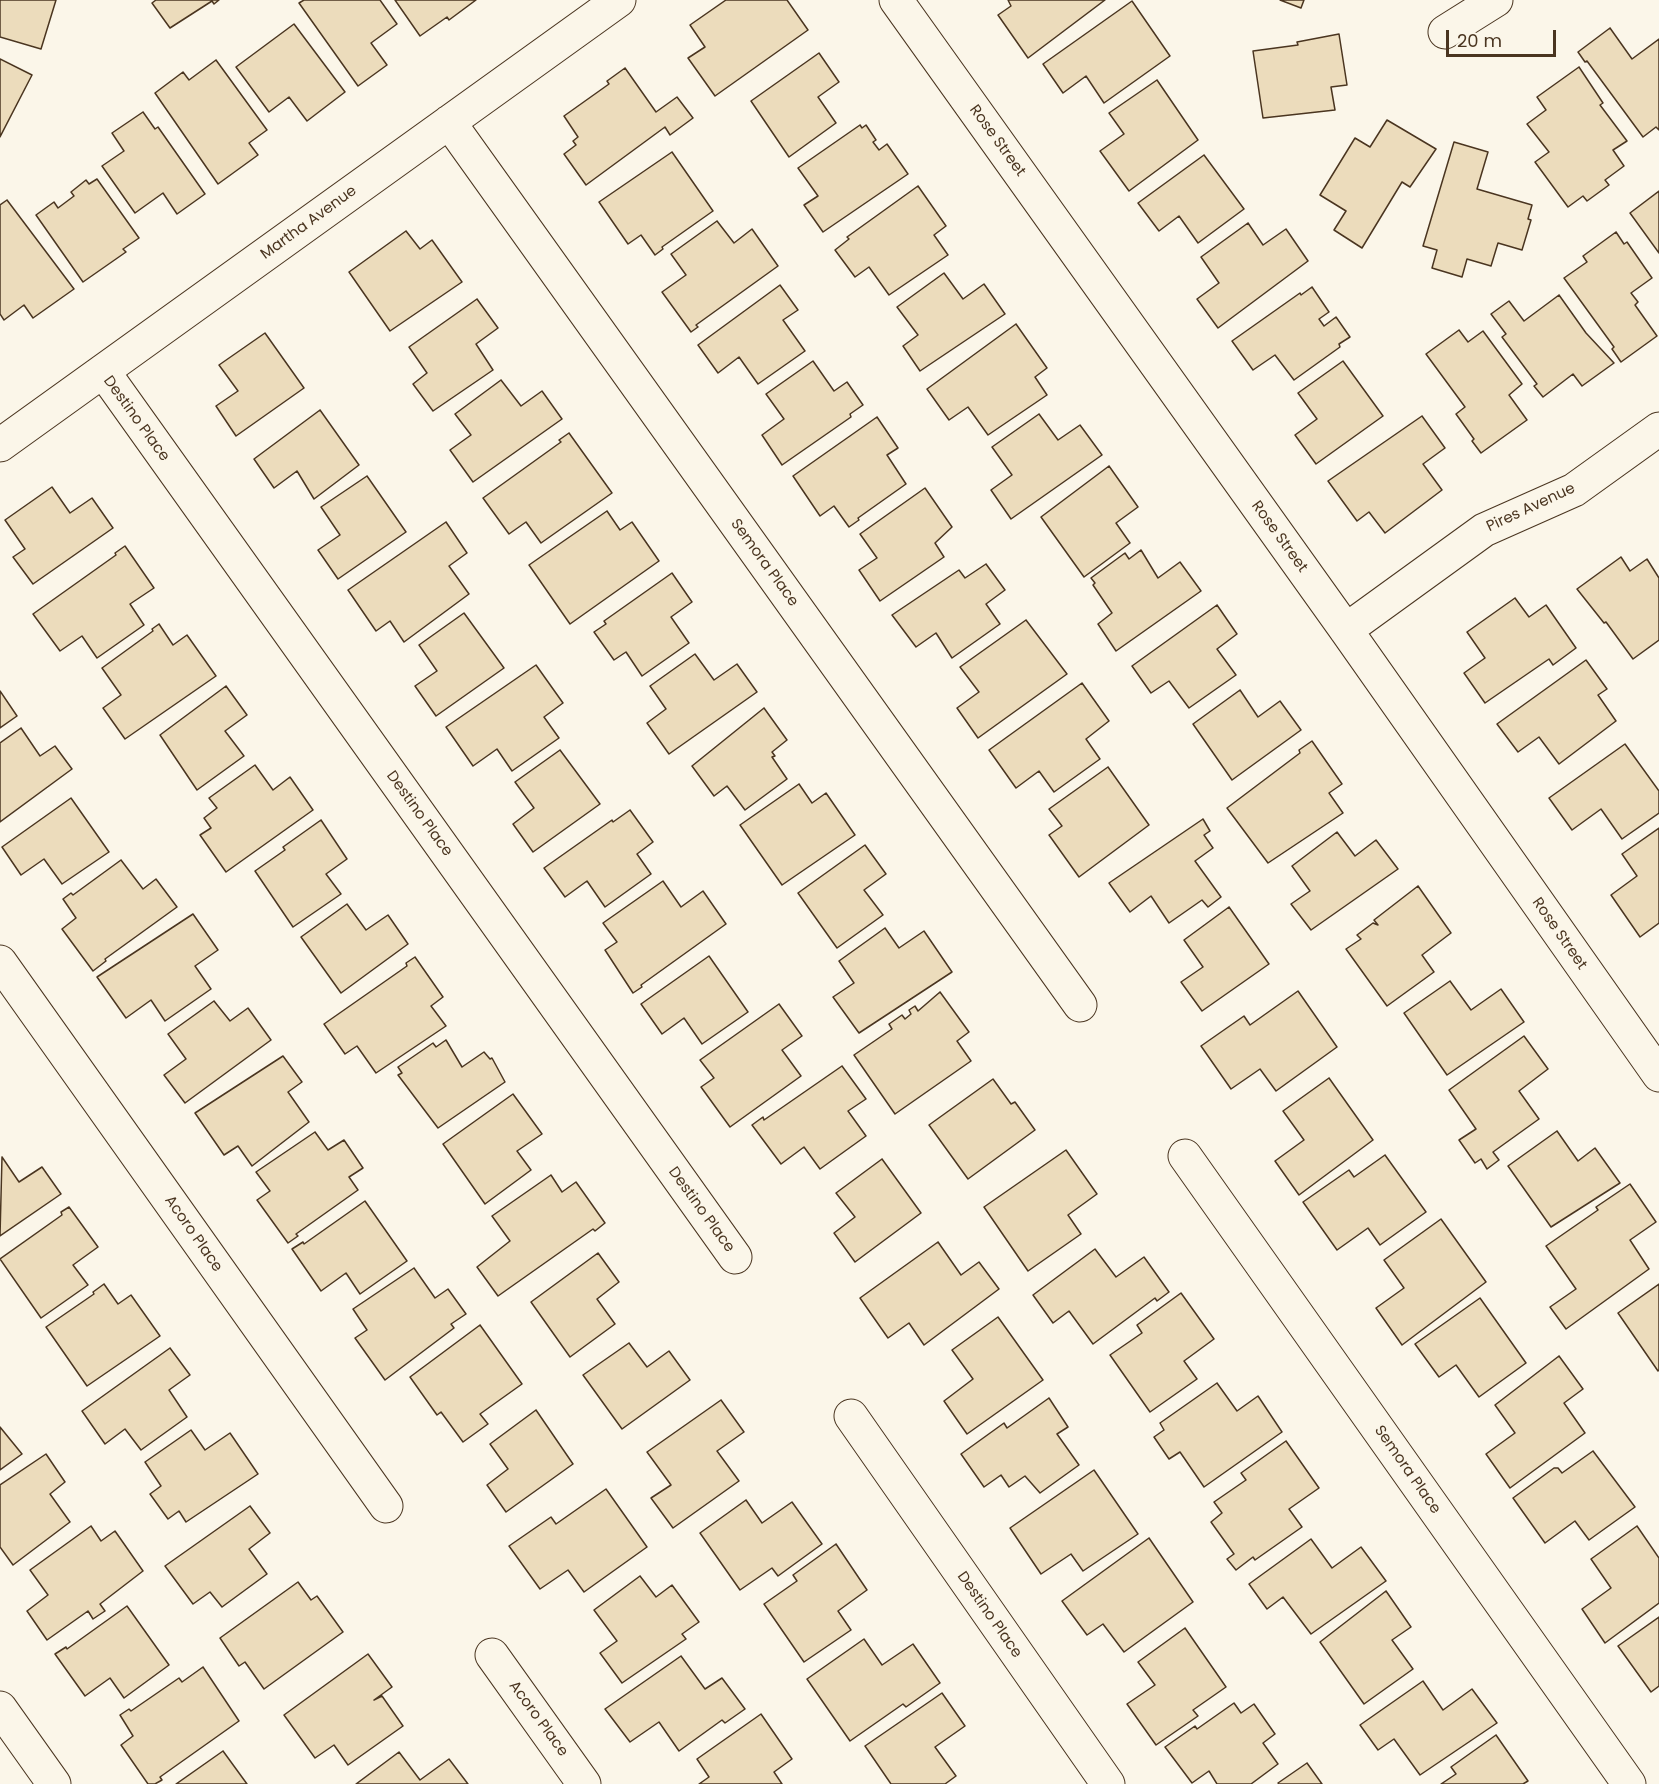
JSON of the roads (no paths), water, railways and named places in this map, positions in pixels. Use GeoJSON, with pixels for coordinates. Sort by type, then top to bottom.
{"type":"FeatureCollection","features":[{"type":"Feature","properties":{"kind":"street","name":"Martha Avenue"},"geometry":{"type":"LineString","coordinates":[[0,445],[618,0]]}},
{"type":"Feature","properties":{"kind":"street","name":"Rose Street"},"geometry":{"type":"LineString","coordinates":[[896,0],[1346,630],[1659,1075]]}},
{"type":"Feature","properties":{"kind":"street"},"geometry":{"type":"LineString","coordinates":[[1445,32],[1497,0]]}},
{"type":"Feature","properties":{"kind":"street","name":"Semora Place"},"geometry":{"type":"LineString","coordinates":[[449,122],[1080,1005]]}},
{"type":"Feature","properties":{"kind":"street","name":"Destino Place"},"geometry":{"type":"LineString","coordinates":[[103,371],[735,1257]]}},
{"type":"Feature","properties":{"kind":"street","name":"Pires Avenue"},"geometry":{"type":"LineString","coordinates":[[1346,630],[1484,530],[1574,490],[1659,429]]}},
{"type":"Feature","properties":{"kind":"street","name":"Acoro Place"},"geometry":{"type":"LineString","coordinates":[[0,962],[386,1506]]}},
{"type":"Feature","properties":{"kind":"street","name":"Semora Place"},"geometry":{"type":"LineString","coordinates":[[1185,1156],[1629,1784]]}},
{"type":"Feature","properties":{"kind":"street","name":"Destino Place"},"geometry":{"type":"LineString","coordinates":[[851,1416],[1108,1784]]}},
{"type":"Feature","properties":{"kind":"street","name":"Acoro Place"},"geometry":{"type":"LineString","coordinates":[[492,1655],[584,1784]]}},
{"type":"Feature","properties":{"kind":"street"},"geometry":{"type":"LineString","coordinates":[[0,1708],[54,1784]]}}]}
